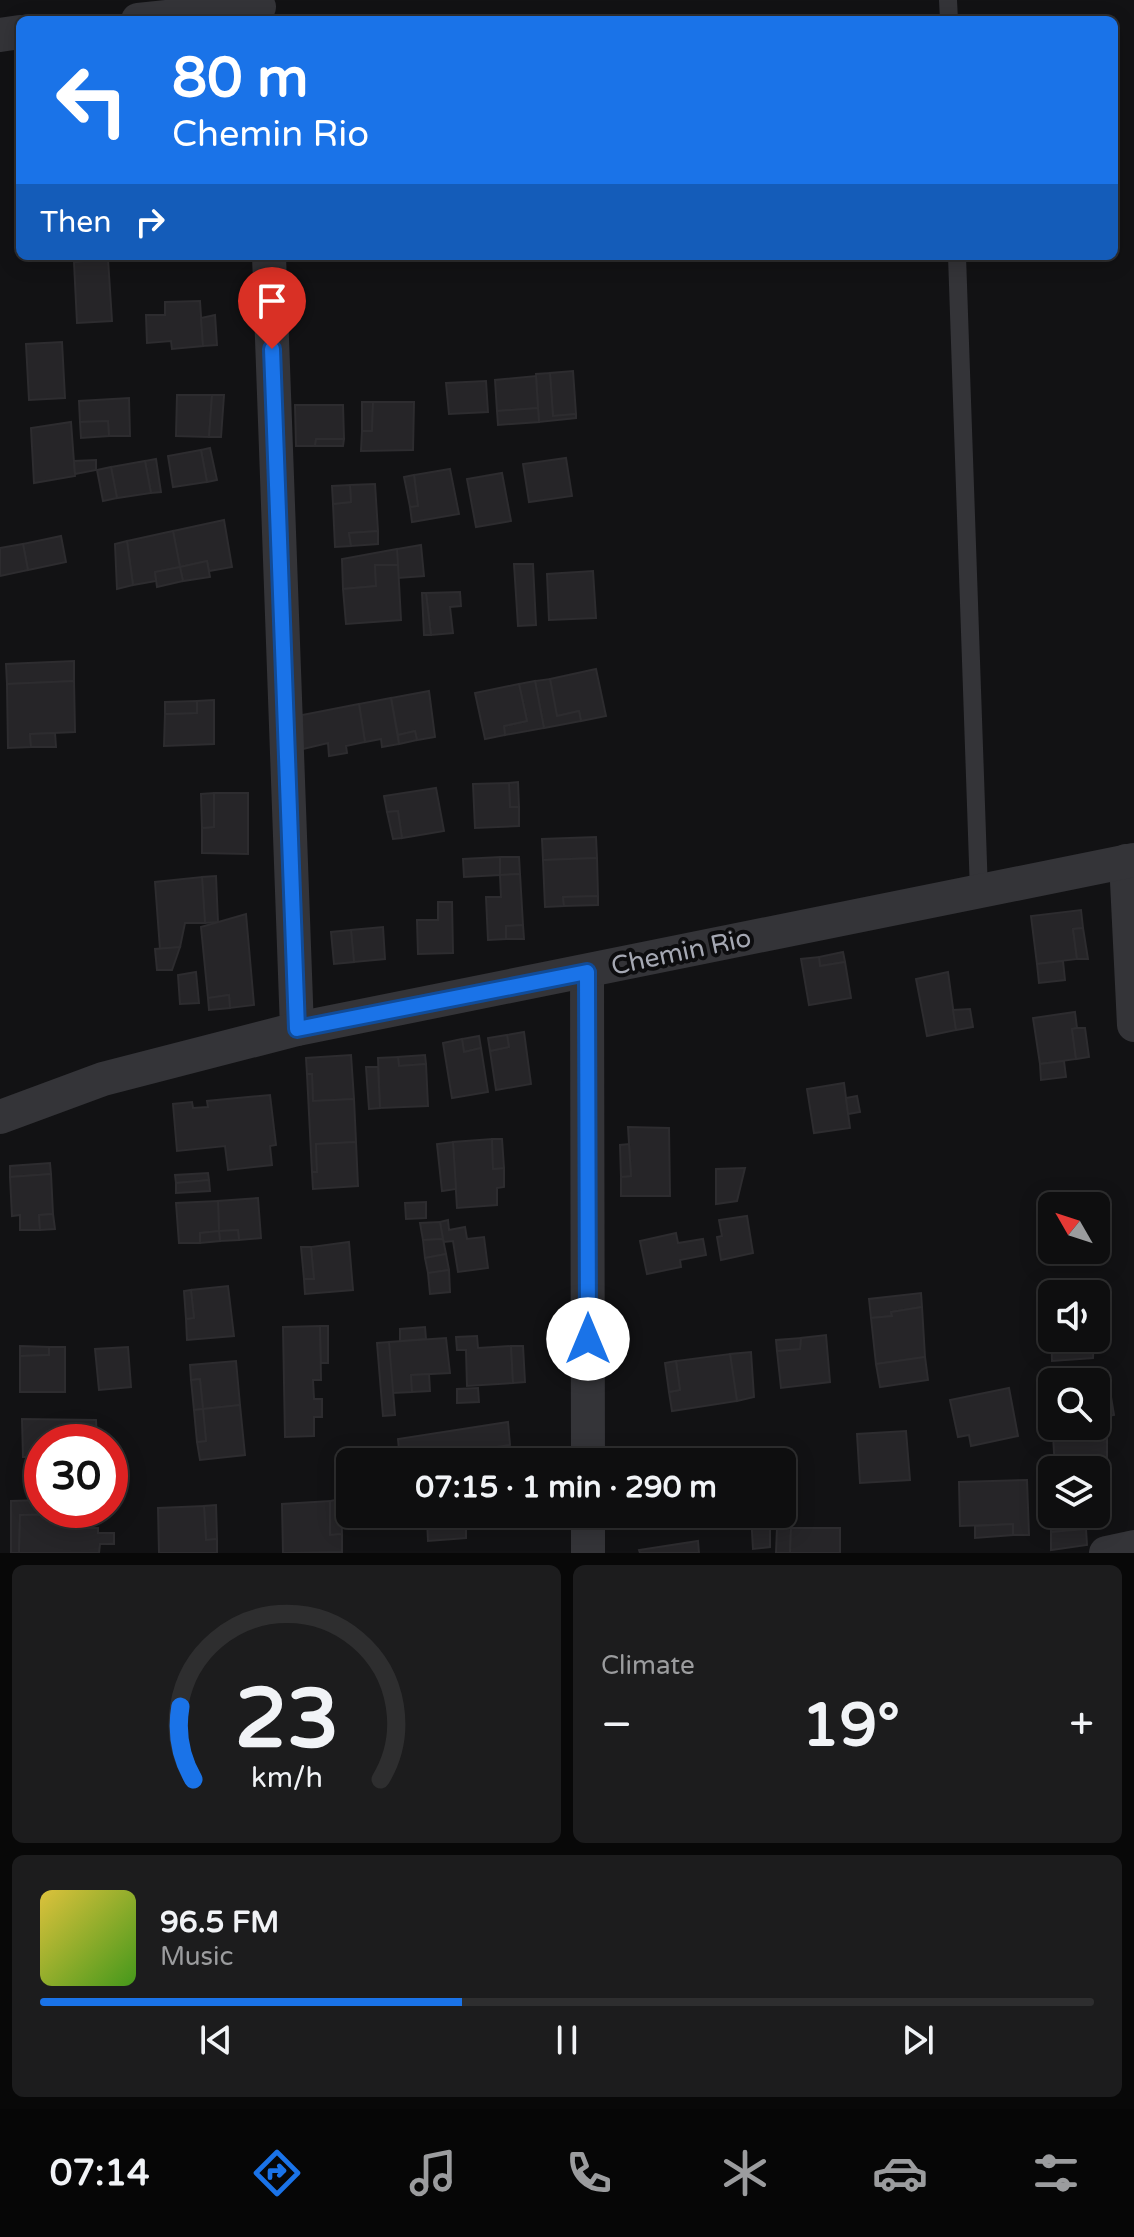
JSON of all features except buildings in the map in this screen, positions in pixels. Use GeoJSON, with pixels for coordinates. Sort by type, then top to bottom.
{"type":"FeatureCollection","features":[{"type":"Feature","properties":{"kind":"street"},"geometry":{"type":"LineString","coordinates":[[182,16],[259,9]]}},
{"type":"Feature","properties":{"kind":"street"},"geometry":{"type":"LineString","coordinates":[[269,260],[297,1029]]}},
{"type":"Feature","properties":{"kind":"street"},"geometry":{"type":"LineString","coordinates":[[1130,861],[1134,1025]]}},
{"type":"Feature","properties":{"kind":"street","name":"Chemin Rio"},"geometry":{"type":"LineString","coordinates":[[0,1117],[103,1079],[297,1029],[1130,861]]}},
{"type":"Feature","properties":{"kind":"street"},"geometry":{"type":"LineString","coordinates":[[587,972],[588,1448]]}},
{"type":"Feature","properties":{"kind":"street"},"geometry":{"type":"LineString","coordinates":[[588,1528],[588,1553]]}},
{"type":"Feature","properties":{"kind":"street"},"geometry":{"type":"LineString","coordinates":[[1106,1553],[1134,1547]]}},
{"type":"Feature","properties":{"kind":"lane"},"geometry":{"type":"LineString","coordinates":[[957,260],[979,892]]}},
{"type":"Feature","properties":{"kind":"route"},"geometry":{"type":"LineString","coordinates":[[272,349],[297,1029],[587,972],[588,1339]]}}]}
